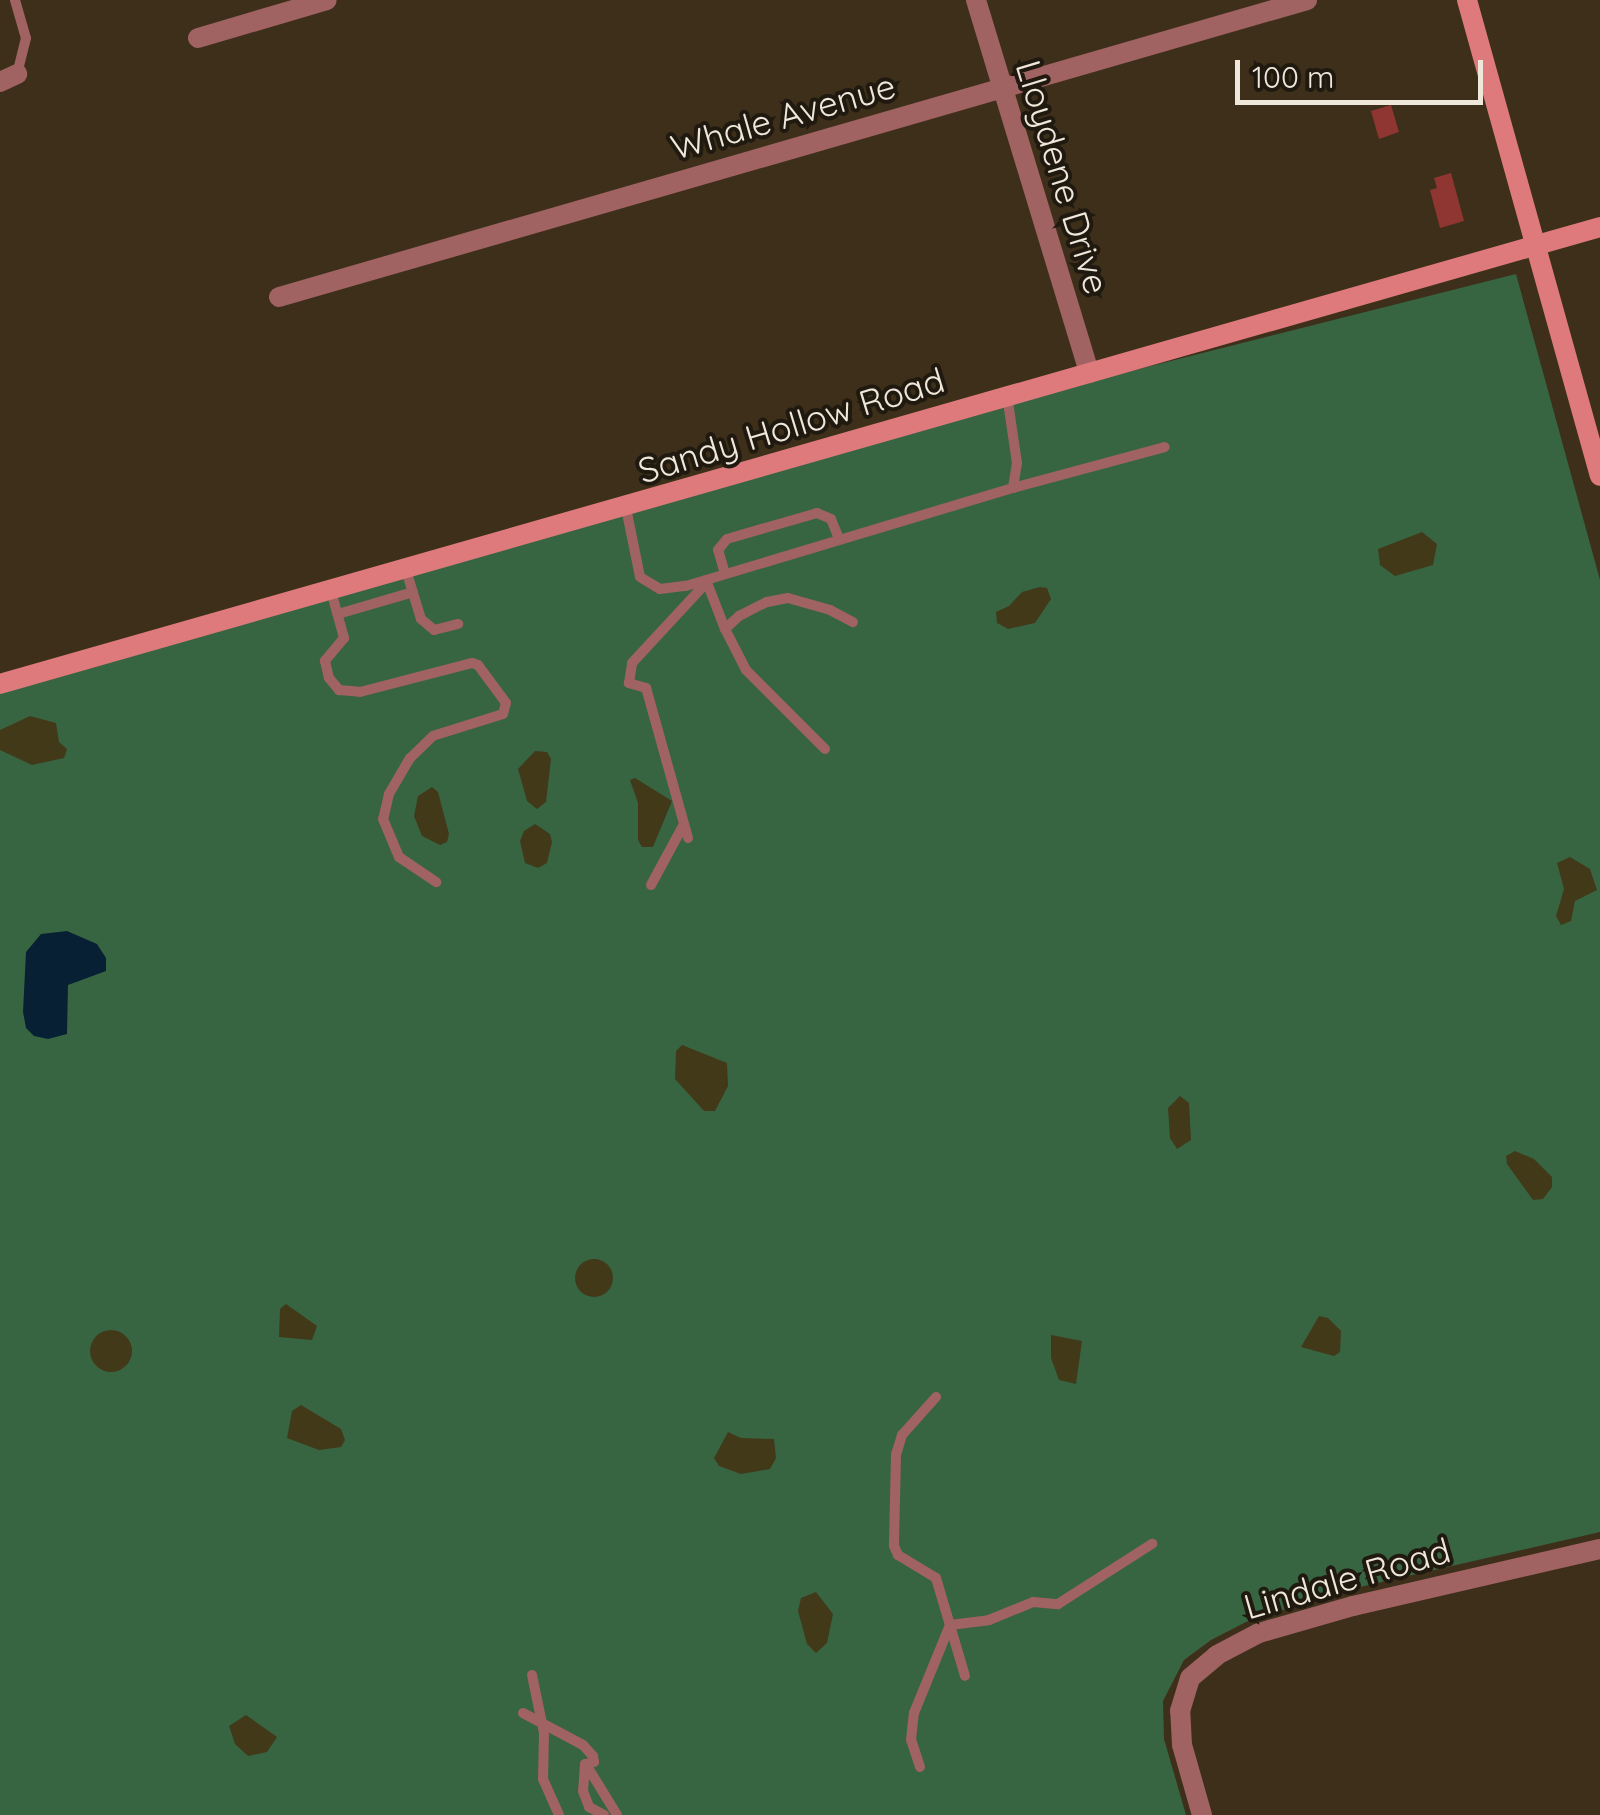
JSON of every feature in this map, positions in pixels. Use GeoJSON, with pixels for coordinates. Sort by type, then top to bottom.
{"type":"FeatureCollection","features":[{"type":"Feature","properties":{"kind":"street"},"geometry":{"type":"LineString","coordinates":[[198,38],[327,0]]}},
{"type":"Feature","properties":{"kind":"street","name":"Lloydene Drive"},"geometry":{"type":"LineString","coordinates":[[976,0],[1089,373]]}},
{"type":"Feature","properties":{"kind":"street","name":"Whale Avenue"},"geometry":{"type":"LineString","coordinates":[[278,298],[1307,0]]}},
{"type":"Feature","properties":{"kind":"street"},"geometry":{"type":"LineString","coordinates":[[1467,0],[1539,244],[1600,476]]}},
{"type":"Feature","properties":{"kind":"street","name":"Sandy Hollow Road"},"geometry":{"type":"LineString","coordinates":[[0,684],[1600,227]]}},
{"type":"Feature","properties":{"kind":"street","name":"Lindale Road"},"geometry":{"type":"LineString","coordinates":[[1202,1815],[1182,1745],[1180,1711],[1190,1678],[1234,1644],[1353,1606],[1600,1549]]}},
{"type":"Feature","properties":{"kind":"lane"},"geometry":{"type":"LineString","coordinates":[[8,78],[26,38],[15,0]]}},
{"type":"Feature","properties":{"kind":"lane"},"geometry":{"type":"LineString","coordinates":[[1007,394],[1018,463],[1013,488]]}},
{"type":"Feature","properties":{"kind":"lane"},"geometry":{"type":"LineString","coordinates":[[626,508],[640,576],[660,589],[706,581],[838,539],[1165,447]]}},
{"type":"Feature","properties":{"kind":"lane"},"geometry":{"type":"LineString","coordinates":[[725,574],[719,544],[744,534],[816,513],[831,518],[838,539]]}},
{"type":"Feature","properties":{"kind":"lane"},"geometry":{"type":"LineString","coordinates":[[406,570],[421,619],[434,630],[458,624]]}},
{"type":"Feature","properties":{"kind":"lane"},"geometry":{"type":"LineString","coordinates":[[706,581],[746,670],[825,748]]}},
{"type":"Feature","properties":{"kind":"lane"},"geometry":{"type":"LineString","coordinates":[[688,838],[646,688],[630,683],[632,663],[706,581]]}},
{"type":"Feature","properties":{"kind":"lane"},"geometry":{"type":"LineString","coordinates":[[331,591],[344,638],[325,661],[329,678],[342,693],[360,692],[472,663],[478,665],[506,704],[503,714],[433,736],[410,758],[389,794],[384,819],[399,857],[436,882]]}},
{"type":"Feature","properties":{"kind":"lane"},"geometry":{"type":"LineString","coordinates":[[338,614],[413,592]]}},
{"type":"Feature","properties":{"kind":"lane"},"geometry":{"type":"LineString","coordinates":[[725,630],[738,616],[766,602],[788,598],[830,610],[853,622]]}},
{"type":"Feature","properties":{"kind":"lane"},"geometry":{"type":"LineString","coordinates":[[651,885],[684,824]]}},
{"type":"Feature","properties":{"kind":"lane"},"geometry":{"type":"LineString","coordinates":[[936,1397],[902,1435],[896,1455],[894,1546],[898,1554],[936,1578],[965,1676]]}},
{"type":"Feature","properties":{"kind":"lane"},"geometry":{"type":"LineString","coordinates":[[950,1625],[989,1620],[1033,1602],[1058,1604],[1152,1544]]}},
{"type":"Feature","properties":{"kind":"lane"},"geometry":{"type":"LineString","coordinates":[[920,1767],[912,1740],[914,1713],[950,1625]]}},
{"type":"Feature","properties":{"kind":"lane"},"geometry":{"type":"LineString","coordinates":[[532,1675],[544,1724],[542,1775],[560,1815]]}},
{"type":"Feature","properties":{"kind":"lane"},"geometry":{"type":"LineString","coordinates":[[523,1714],[583,1744],[593,1756],[594,1762],[586,1764],[583,1791],[590,1807],[604,1815]]}},
{"type":"Feature","properties":{"kind":"lane"},"geometry":{"type":"LineString","coordinates":[[587,1766],[617,1815]]}},
{"type":"Feature","properties":{"kind":"green space"},"geometry":{"type":"Polygon","coordinates":[[[1516,274],[1600,580],[1600,1532],[1338,1592],[1246,1622],[1211,1640],[1184,1660],[1163,1701],[1164,1739],[1186,1815],[0,1815],[0,693],[1008,402],[1516,274]]]}},
{"type":"Feature","properties":{"kind":"sand"},"geometry":{"type":"Polygon","coordinates":[[[1422,532],[1437,544],[1433,565],[1395,576],[1380,565],[1378,549],[1422,532]]]}},
{"type":"Feature","properties":{"kind":"sand"},"geometry":{"type":"Polygon","coordinates":[[[1047,588],[1051,599],[1035,623],[1008,629],[997,623],[996,612],[1009,606],[1022,592],[1047,588]]]}},
{"type":"Feature","properties":{"kind":"sand"},"geometry":{"type":"Polygon","coordinates":[[[30,716],[56,723],[59,742],[67,749],[64,758],[32,765],[0,750],[0,730],[30,716]]]}},
{"type":"Feature","properties":{"kind":"sand"},"geometry":{"type":"Polygon","coordinates":[[[535,751],[547,752],[551,759],[546,802],[537,809],[527,801],[518,769],[535,751]]]}},
{"type":"Feature","properties":{"kind":"sand"},"geometry":{"type":"Polygon","coordinates":[[[635,778],[672,801],[653,847],[642,847],[638,840],[638,803],[630,780],[635,778]]]}},
{"type":"Feature","properties":{"kind":"sand"},"geometry":{"type":"Polygon","coordinates":[[[432,787],[438,792],[449,834],[447,842],[440,845],[422,836],[414,816],[418,796],[432,787]]]}},
{"type":"Feature","properties":{"kind":"sand"},"geometry":{"type":"Polygon","coordinates":[[[535,824],[550,834],[552,842],[547,863],[538,868],[525,863],[520,841],[524,831],[535,824]]]}},
{"type":"Feature","properties":{"kind":"sand"},"geometry":{"type":"Polygon","coordinates":[[[1570,857],[1590,869],[1597,890],[1575,901],[1571,921],[1561,925],[1556,916],[1564,889],[1557,863],[1570,857]]]}},
{"type":"Feature","properties":{"kind":"sand"},"geometry":{"type":"Polygon","coordinates":[[[682,1045],[727,1063],[728,1086],[715,1111],[704,1111],[675,1079],[676,1051],[682,1045]]]}},
{"type":"Feature","properties":{"kind":"sand"},"geometry":{"type":"Polygon","coordinates":[[[1180,1096],[1189,1103],[1191,1140],[1177,1149],[1170,1138],[1168,1108],[1180,1096]]]}},
{"type":"Feature","properties":{"kind":"sand"},"geometry":{"type":"Polygon","coordinates":[[[1515,1151],[1534,1159],[1552,1177],[1552,1187],[1543,1199],[1533,1200],[1507,1164],[1506,1156],[1515,1151]]]}},
{"type":"Feature","properties":{"kind":"sand"},"geometry":{"type":"Polygon","coordinates":[[[594,1259],[608,1264],[613,1278],[608,1292],[594,1297],[580,1292],[575,1278],[580,1264],[594,1259]]]}},
{"type":"Feature","properties":{"kind":"sand"},"geometry":{"type":"Polygon","coordinates":[[[286,1304],[317,1326],[312,1340],[279,1337],[280,1309],[286,1304]]]}},
{"type":"Feature","properties":{"kind":"sand"},"geometry":{"type":"Polygon","coordinates":[[[1319,1316],[1328,1318],[1341,1331],[1340,1352],[1334,1356],[1301,1347],[1319,1316]]]}},
{"type":"Feature","properties":{"kind":"sand"},"geometry":{"type":"Polygon","coordinates":[[[111,1330],[126,1336],[132,1351],[126,1366],[111,1372],[96,1366],[90,1351],[96,1336],[111,1330]]]}},
{"type":"Feature","properties":{"kind":"sand"},"geometry":{"type":"Polygon","coordinates":[[[1051,1335],[1082,1341],[1076,1384],[1059,1380],[1051,1358],[1051,1335]]]}},
{"type":"Feature","properties":{"kind":"sand"},"geometry":{"type":"Polygon","coordinates":[[[301,1405],[341,1429],[345,1440],[341,1447],[319,1450],[287,1438],[292,1411],[301,1405]]]}},
{"type":"Feature","properties":{"kind":"sand"},"geometry":{"type":"Polygon","coordinates":[[[728,1432],[741,1438],[774,1439],[776,1458],[770,1469],[741,1474],[719,1466],[714,1458],[728,1432]]]}},
{"type":"Feature","properties":{"kind":"sand"},"geometry":{"type":"Polygon","coordinates":[[[816,1592],[833,1614],[827,1643],[816,1653],[807,1644],[798,1611],[801,1598],[816,1592]]]}},
{"type":"Feature","properties":{"kind":"sand"},"geometry":{"type":"Polygon","coordinates":[[[246,1715],[277,1737],[267,1752],[248,1756],[235,1744],[229,1726],[246,1715]]]}},
{"type":"Feature","properties":{"kind":"water"},"geometry":{"type":"Polygon","coordinates":[[[67,931],[97,944],[106,958],[106,971],[68,985],[67,1034],[48,1039],[34,1036],[26,1028],[23,1012],[26,952],[41,934],[67,931]]]}},
{"type":"Feature","properties":{"kind":"building"},"geometry":{"type":"Polygon","coordinates":[[[1391,105],[1399,132],[1379,139],[1371,111],[1391,105]]]}},
{"type":"Feature","properties":{"kind":"building"},"geometry":{"type":"Polygon","coordinates":[[[1451,173],[1464,221],[1440,228],[1430,190],[1437,188],[1434,178],[1451,173]]]}}]}
